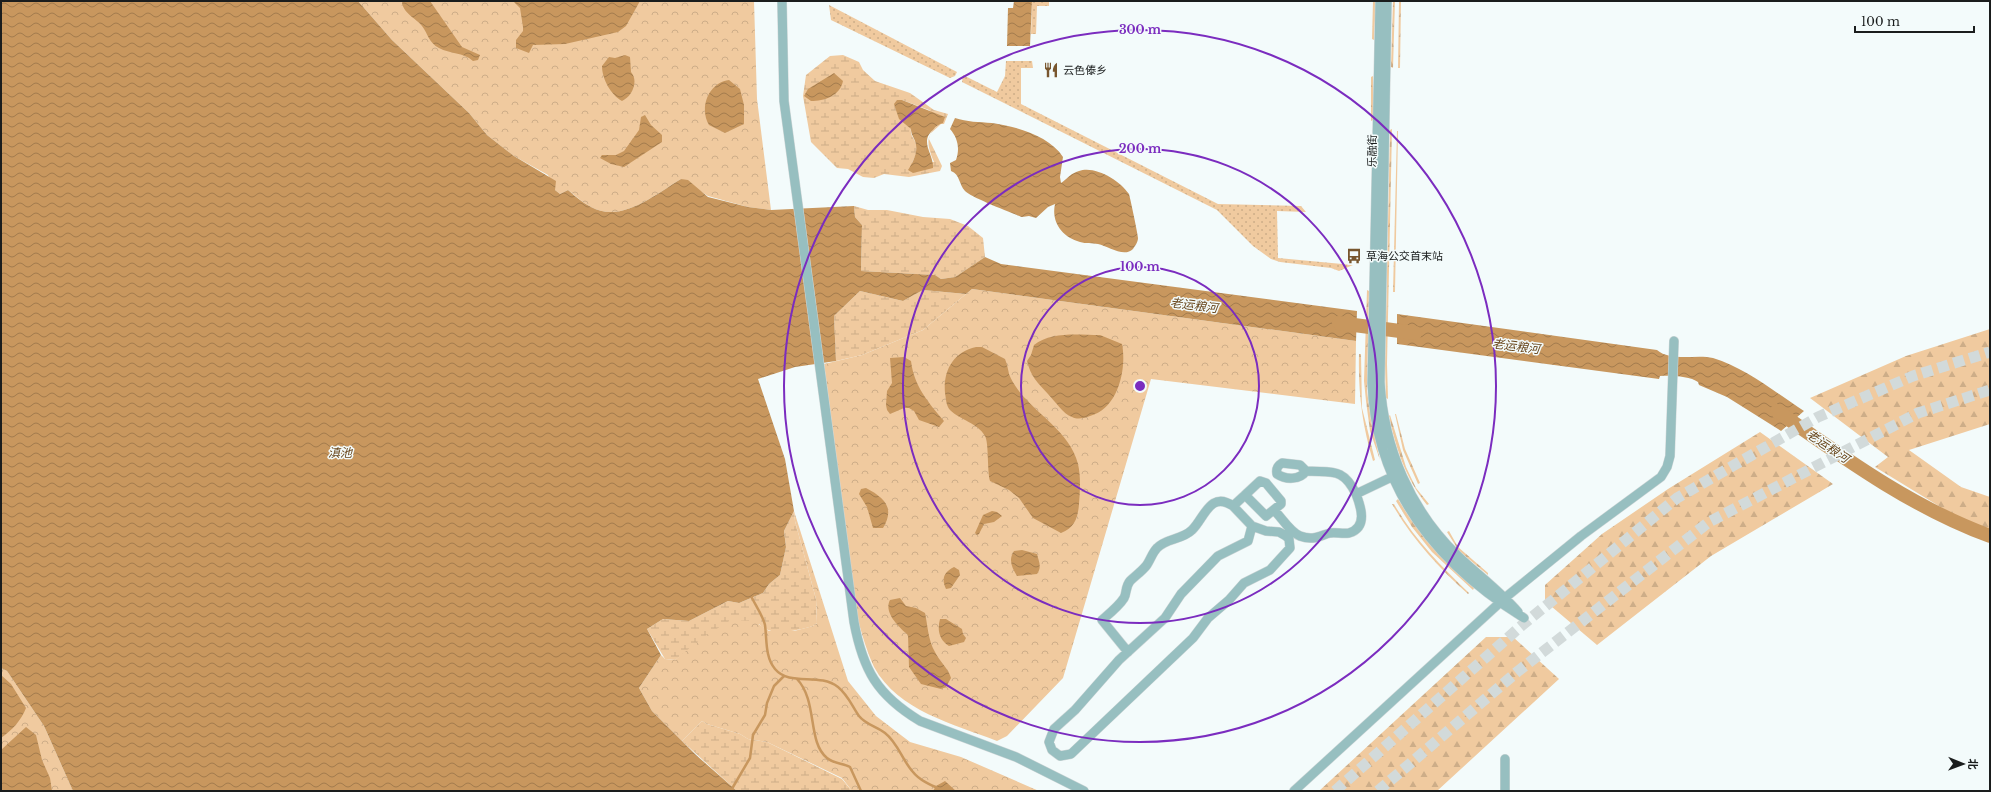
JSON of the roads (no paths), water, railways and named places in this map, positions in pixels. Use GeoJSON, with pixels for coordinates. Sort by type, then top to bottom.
{"type":"FeatureCollection","features":[{"type":"Feature","properties":{"kind":"street"},"geometry":{"type":"LineString","coordinates":[[782,1],[784,101],[854,622],[860,651],[870,673],[883,692],[903,711],[920,721],[1016,756],[1084,791]]}},
{"type":"Feature","properties":{"kind":"street","name":"乐融街"},"geometry":{"type":"LineString","coordinates":[[1377,302],[1380,1]]}},
{"type":"Feature","properties":{"kind":"street","name":"乐融街"},"geometry":{"type":"LineString","coordinates":[[1377,302],[1387,1]]}},
{"type":"Feature","properties":{"kind":"street"},"geometry":{"type":"LineString","coordinates":[[1377,302],[1376,350],[1383,413],[1396,475],[1441,538],[1457,556],[1503,600]]}},
{"type":"Feature","properties":{"kind":"street"},"geometry":{"type":"LineString","coordinates":[[1294,791],[1503,600],[1581,536],[1661,477],[1668,467],[1670,456],[1674,341]]}},
{"type":"Feature","properties":{"kind":"street"},"geometry":{"type":"LineString","coordinates":[[1274,510],[1301,536],[1316,539],[1332,533],[1349,533],[1357,527],[1362,518],[1362,507],[1349,481],[1344,476],[1337,473],[1306,472]]}},
{"type":"Feature","properties":{"kind":"street"},"geometry":{"type":"LineString","coordinates":[[1356,494],[1396,475]]}},
{"type":"Feature","properties":{"kind":"street"},"geometry":{"type":"LineString","coordinates":[[1233,506],[1260,481],[1264,481],[1281,498],[1281,504],[1268,515],[1263,515],[1245,495]]}},
{"type":"Feature","properties":{"kind":"street"},"geometry":{"type":"LineString","coordinates":[[1128,652],[1102,620],[1124,598],[1127,586],[1145,567],[1156,549],[1165,542],[1180,538],[1191,532],[1203,513],[1213,504],[1223,502],[1233,506],[1252,526],[1266,531],[1279,532],[1286,536],[1290,544],[1289,552],[1270,570],[1244,583],[1229,600],[1208,618],[1193,638],[1071,754],[1064,756],[1056,754],[1050,747],[1049,742],[1054,729],[1075,710],[1128,652],[1165,618],[1182,594],[1218,556],[1248,541],[1252,526]]}},
{"type":"Feature","properties":{"kind":"street"},"geometry":{"type":"LineString","coordinates":[[1505,759],[1506,791]]}},
{"type":"Feature","properties":{"kind":"water","name":"滇池"},"geometry":{"type":"Polygon","coordinates":[[[1,1],[358,1],[392,40],[469,113],[487,135],[514,156],[556,181],[555,190],[560,194],[568,190],[591,207],[602,211],[614,212],[626,210],[649,199],[681,179],[688,180],[708,197],[748,207],[771,210],[854,206],[855,217],[862,225],[861,271],[935,275],[941,279],[955,277],[985,257],[1001,264],[1357,311],[1356,341],[972,289],[966,294],[923,290],[903,301],[860,291],[834,316],[836,361],[795,367],[758,379],[785,459],[794,511],[784,531],[786,547],[780,575],[769,584],[763,593],[739,603],[728,601],[689,621],[663,619],[647,629],[661,655],[639,688],[652,711],[696,755],[737,791],[73,791],[44,726],[7,671],[1,668],[1,1]]]}},
{"type":"Feature","properties":{"kind":"water"},"geometry":{"type":"Polygon","coordinates":[[[402,1],[430,1],[462,47],[480,55],[478,60],[473,61],[465,56],[443,50],[436,46],[431,41],[422,26],[404,9],[402,1]]]}},
{"type":"Feature","properties":{"kind":"water"},"geometry":{"type":"Polygon","coordinates":[[[513,1],[640,1],[626,26],[618,32],[565,44],[533,45],[529,53],[516,48],[516,40],[523,31],[523,27],[520,8],[513,1]]]}},
{"type":"Feature","properties":{"kind":"water"},"geometry":{"type":"Polygon","coordinates":[[[1014,1],[1032,1],[1030,46],[1007,46],[1008,8],[1013,8],[1014,1]]]}},
{"type":"Feature","properties":{"kind":"water"},"geometry":{"type":"Polygon","coordinates":[[[625,55],[630,57],[631,72],[634,84],[629,96],[622,101],[614,95],[605,81],[602,66],[609,57],[615,58],[625,55]]]}},
{"type":"Feature","properties":{"kind":"water"},"geometry":{"type":"Polygon","coordinates":[[[834,73],[843,81],[839,90],[835,94],[826,99],[816,101],[811,101],[804,96],[808,89],[834,73]]]}},
{"type":"Feature","properties":{"kind":"water"},"geometry":{"type":"Polygon","coordinates":[[[729,80],[740,89],[744,105],[744,124],[725,133],[709,125],[706,118],[705,104],[707,97],[716,86],[729,80]]]}},
{"type":"Feature","properties":{"kind":"water"},"geometry":{"type":"Polygon","coordinates":[[[897,100],[902,100],[945,117],[943,123],[935,127],[927,139],[933,168],[913,173],[908,170],[915,156],[916,145],[911,129],[899,119],[894,104],[897,100]]]}},
{"type":"Feature","properties":{"kind":"water"},"geometry":{"type":"Polygon","coordinates":[[[645,115],[651,125],[662,135],[662,142],[624,167],[611,164],[600,158],[602,155],[616,155],[624,151],[639,130],[641,117],[645,115]]]}},
{"type":"Feature","properties":{"kind":"water"},"geometry":{"type":"Polygon","coordinates":[[[955,118],[1011,127],[1031,133],[1050,143],[1063,157],[1060,177],[1061,183],[1074,173],[1092,170],[1106,175],[1120,184],[1129,194],[1134,216],[1138,238],[1133,249],[1121,252],[1102,245],[1074,240],[1063,233],[1056,223],[1054,211],[1055,204],[1048,207],[1036,218],[1029,216],[1022,217],[968,194],[963,189],[958,177],[951,171],[950,163],[956,160],[958,152],[958,144],[953,132],[950,129],[955,118]]]}},
{"type":"Feature","properties":{"kind":"water"},"geometry":{"type":"Polygon","coordinates":[[[1397,314],[1657,350],[1669,356],[1713,358],[1725,362],[1749,374],[1804,411],[1781,431],[1727,397],[1699,385],[1698,382],[1685,377],[1660,376],[1659,379],[1397,344],[1397,314]]]}},
{"type":"Feature","properties":{"kind":"water"},"geometry":{"type":"Polygon","coordinates":[[[1074,334],[1100,335],[1122,344],[1123,365],[1118,387],[1114,397],[1100,412],[1079,419],[1074,418],[1062,410],[1038,383],[1030,371],[1027,361],[1031,355],[1034,345],[1049,338],[1074,334]]]}},
{"type":"Feature","properties":{"kind":"water"},"geometry":{"type":"Polygon","coordinates":[[[976,347],[982,347],[1005,359],[1009,374],[1024,397],[1056,428],[1073,451],[1080,474],[1079,504],[1075,522],[1066,531],[1061,533],[1033,518],[1019,498],[1009,490],[990,481],[985,436],[978,428],[950,410],[946,402],[946,377],[951,364],[961,353],[976,347]]]}},
{"type":"Feature","properties":{"kind":"water"},"geometry":{"type":"Polygon","coordinates":[[[904,357],[911,361],[915,378],[919,386],[927,400],[944,421],[939,427],[919,420],[914,411],[909,408],[904,408],[890,414],[887,410],[887,391],[892,383],[890,358],[904,357]]]}},
{"type":"Feature","properties":{"kind":"water"},"geometry":{"type":"Polygon","coordinates":[[[866,488],[883,500],[886,504],[888,515],[883,528],[873,528],[867,507],[859,494],[861,489],[866,488]]]}},
{"type":"Feature","properties":{"kind":"water"},"geometry":{"type":"Polygon","coordinates":[[[992,511],[997,512],[1002,516],[994,522],[984,524],[977,535],[975,533],[983,515],[992,511]]]}},
{"type":"Feature","properties":{"kind":"water"},"geometry":{"type":"Polygon","coordinates":[[[1022,550],[1037,554],[1040,567],[1037,574],[1017,576],[1012,567],[1011,558],[1014,551],[1022,550]]]}},
{"type":"Feature","properties":{"kind":"water"},"geometry":{"type":"Polygon","coordinates":[[[954,567],[959,570],[960,575],[951,588],[946,589],[944,585],[944,576],[954,567]]]}},
{"type":"Feature","properties":{"kind":"water"},"geometry":{"type":"Polygon","coordinates":[[[900,598],[906,606],[916,608],[925,613],[933,647],[951,678],[946,687],[941,689],[921,684],[909,667],[908,635],[893,620],[888,605],[890,600],[900,598]]]}},
{"type":"Feature","properties":{"kind":"water"},"geometry":{"type":"Polygon","coordinates":[[[940,619],[946,619],[962,629],[966,638],[964,642],[949,646],[946,644],[941,638],[940,634],[940,619]]]}},
{"type":"Feature","properties":{"kind":"water"},"geometry":{"type":"Polygon","coordinates":[[[1,675],[11,684],[26,708],[16,725],[1,738],[1,675]]]}},
{"type":"Feature","properties":{"kind":"water"},"geometry":{"type":"Polygon","coordinates":[[[26,727],[36,735],[42,760],[50,778],[52,791],[1,791],[1,750],[26,727]]]}},
{"type":"Feature","properties":{"kind":"water"},"geometry":{"type":"Polygon","coordinates":[[[945,781],[956,791],[933,791],[936,786],[945,781]]]}},
{"type":"Feature","properties":{"kind":"waterway","name":"老运粮河"},"geometry":{"type":"LineString","coordinates":[[1339,323],[1415,333]]}},
{"type":"Feature","properties":{"kind":"waterway","name":"老运粮河"},"geometry":{"type":"LineString","coordinates":[[1777,411],[1854,464],[1906,497],[1961,525],[1990,536]]}},
{"type":"Feature","properties":{"kind":"waterway"},"geometry":{"type":"LineString","coordinates":[[752,598],[765,625],[768,654],[775,669],[788,677],[797,679],[822,680],[838,687],[862,719],[889,737],[909,767],[919,778],[944,791]]}},
{"type":"Feature","properties":{"kind":"waterway"},"geometry":{"type":"LineString","coordinates":[[733,787],[750,758],[753,735],[765,715],[767,703],[774,686],[784,676]]}},
{"type":"Feature","properties":{"kind":"waterway"},"geometry":{"type":"LineString","coordinates":[[797,679],[808,698],[814,732],[821,751],[830,760],[850,767],[861,791]]}},
{"type":"Feature","properties":{"kind":"tunnel"},"geometry":{"type":"LineString","coordinates":[[1335,791],[1520,627],[1677,498],[1818,417],[1913,376],[1990,352]]}},
{"type":"Feature","properties":{"kind":"tunnel"},"geometry":{"type":"LineString","coordinates":[[1378,791],[1517,672],[1709,522],[1918,413],[1990,390]]}},
{"type":"Feature","properties":{"kind":"place","name":"云色傣乡"},"geometry":{"type":"Point","coordinates":[1051,70]}},
{"type":"Feature","properties":{"kind":"place","name":"草海公交首末站"},"geometry":{"type":"Point","coordinates":[1354,256]}}]}
